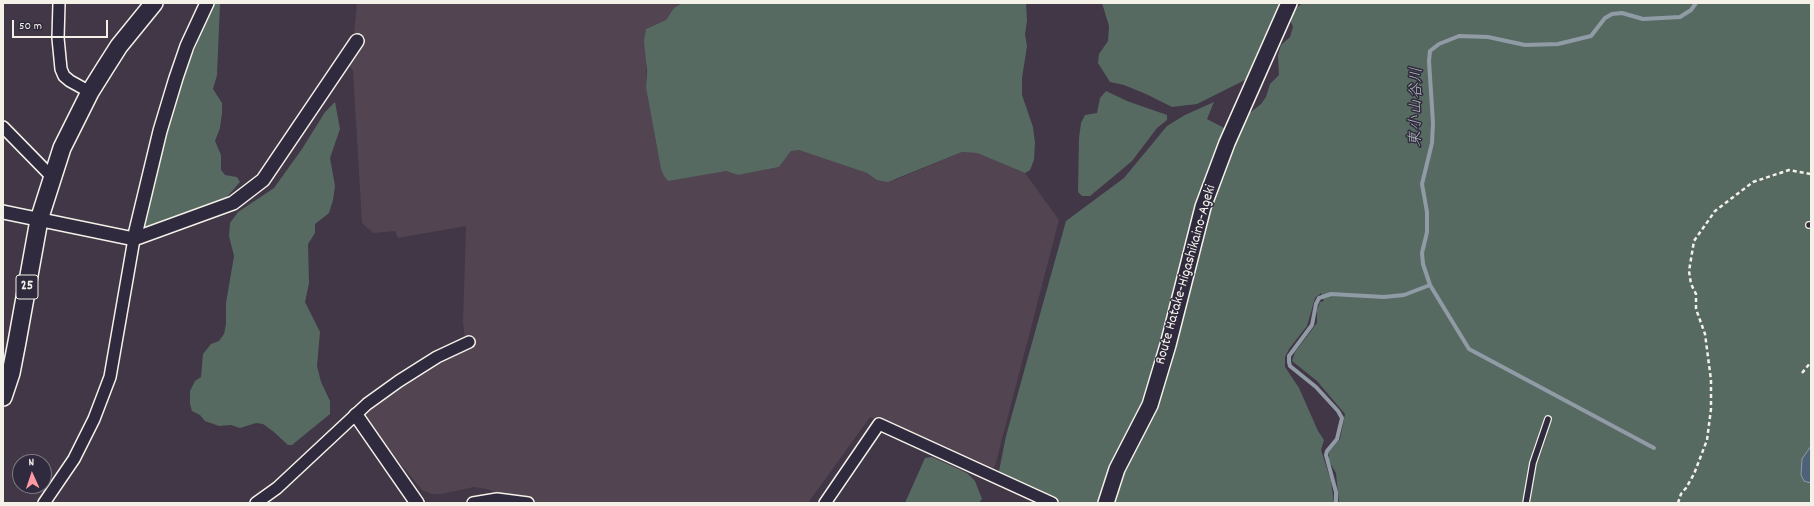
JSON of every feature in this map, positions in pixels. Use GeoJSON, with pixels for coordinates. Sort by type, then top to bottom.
{"type":"FeatureCollection","features":[{"type":"Feature","properties":{"kind":"main road","name":"25"},"geometry":{"type":"LineString","coordinates":[[3,397],[39,220],[62,148],[90,92],[119,46],[154,3]]}},
{"type":"Feature","properties":{"kind":"main road","name":"Route Hatake-Higashikaino-Ageki"},"geometry":{"type":"LineString","coordinates":[[1106,503],[1117,469],[1150,405],[1168,345],[1203,207],[1227,143],[1289,3]]}},
{"type":"Feature","properties":{"kind":"street"},"geometry":{"type":"LineString","coordinates":[[59,3],[58,38],[61,69],[64,76],[70,81],[90,92]]}},
{"type":"Feature","properties":{"kind":"street"},"geometry":{"type":"LineString","coordinates":[[44,503],[80,446],[94,419],[110,376],[134,239],[160,131],[187,46],[206,3]]}},
{"type":"Feature","properties":{"kind":"street"},"geometry":{"type":"LineString","coordinates":[[3,212],[134,239],[233,203],[251,191],[263,180],[357,41]]}},
{"type":"Feature","properties":{"kind":"street"},"geometry":{"type":"LineString","coordinates":[[3,127],[52,177]]}},
{"type":"Feature","properties":{"kind":"street"},"geometry":{"type":"LineString","coordinates":[[256,503],[277,488],[356,416],[367,404],[398,381],[437,357],[469,342]]}},
{"type":"Feature","properties":{"kind":"street"},"geometry":{"type":"LineString","coordinates":[[356,416],[417,503]]}},
{"type":"Feature","properties":{"kind":"street"},"geometry":{"type":"LineString","coordinates":[[825,503],[879,424],[1052,503]]}},
{"type":"Feature","properties":{"kind":"street"},"geometry":{"type":"LineString","coordinates":[[473,503],[497,500],[528,503]]}},
{"type":"Feature","properties":{"kind":"lane"},"geometry":{"type":"LineString","coordinates":[[1526,503],[1533,463],[1548,419]]}},
{"type":"Feature","properties":{"kind":"path"},"geometry":{"type":"LineString","coordinates":[[1678,503],[1681,494],[1694,474],[1706,440],[1711,409],[1711,380],[1705,334],[1696,309],[1696,294],[1691,284],[1689,271],[1694,241],[1715,211],[1753,182],[1789,170],[1811,174]]}},
{"type":"Feature","properties":{"kind":"path"},"geometry":{"type":"LineString","coordinates":[[1802,373],[1811,362]]}},
{"type":"Feature","properties":{"kind":"shaded area"},"geometry":{"type":"Polygon","coordinates":[[[357,3],[682,3],[674,8],[666,20],[646,29],[646,88],[661,169],[726,171],[738,175],[779,167],[791,151],[800,150],[867,173],[877,180],[895,180],[962,152],[977,153],[1025,173],[1059,220],[995,466],[990,471],[870,417],[808,503],[529,503],[487,489],[474,487],[441,494],[432,494],[422,490],[364,419],[363,412],[422,359],[434,354],[466,346],[463,322],[466,226],[398,238],[395,231],[373,233],[362,223],[353,71],[349,65],[362,48],[362,33],[354,33],[357,3]]]}},
{"type":"Feature","properties":{"kind":"green space"},"geometry":{"type":"Polygon","coordinates":[[[213,3],[220,4],[217,75],[213,89],[222,103],[220,128],[215,141],[221,155],[221,170],[225,175],[237,177],[240,182],[226,198],[147,229],[144,225],[166,133],[183,79],[213,3]]]}},
{"type":"Feature","properties":{"kind":"green space"},"geometry":{"type":"Polygon","coordinates":[[[682,3],[1026,3],[1027,21],[1025,34],[1027,46],[1022,78],[1022,95],[1033,127],[1035,143],[1034,160],[1030,170],[1025,173],[977,153],[962,152],[888,182],[877,180],[867,173],[799,150],[791,151],[779,167],[738,175],[726,171],[668,181],[661,169],[646,88],[647,71],[644,41],[646,29],[666,20],[674,8],[682,3]]]}},
{"type":"Feature","properties":{"kind":"green space"},"geometry":{"type":"Polygon","coordinates":[[[1102,3],[1280,3],[1247,79],[1197,104],[1172,107],[1124,85],[1110,82],[1098,63],[1099,54],[1108,41],[1109,26],[1102,3]]]}},
{"type":"Feature","properties":{"kind":"green space"},"geometry":{"type":"Polygon","coordinates":[[[1303,3],[1811,3],[1811,503],[1339,503],[1336,473],[1329,461],[1329,451],[1340,439],[1345,414],[1317,381],[1292,361],[1295,352],[1317,323],[1317,310],[1320,302],[1324,301],[1321,293],[1315,298],[1307,326],[1289,349],[1285,357],[1285,367],[1299,388],[1318,431],[1324,440],[1321,450],[1331,481],[1334,503],[1114,503],[1125,472],[1144,435],[1160,398],[1209,214],[1223,172],[1246,116],[1261,104],[1266,97],[1270,84],[1279,75],[1278,55],[1281,45],[1290,37],[1293,27],[1290,19],[1293,10],[1303,3]]]}},
{"type":"Feature","properties":{"kind":"green space"},"geometry":{"type":"Polygon","coordinates":[[[1106,91],[1127,101],[1167,115],[1167,120],[1157,128],[1132,161],[1090,196],[1082,196],[1078,192],[1079,138],[1081,123],[1085,115],[1097,113],[1100,98],[1106,91]]]}},
{"type":"Feature","properties":{"kind":"green space"},"geometry":{"type":"Polygon","coordinates":[[[335,102],[340,129],[330,158],[335,186],[333,200],[329,213],[315,224],[315,233],[308,244],[309,283],[305,302],[320,332],[317,366],[321,382],[330,401],[330,414],[292,445],[288,445],[263,424],[256,423],[240,428],[231,425],[219,426],[205,421],[200,415],[192,411],[190,404],[190,391],[195,381],[201,377],[203,354],[211,344],[219,341],[224,334],[226,324],[226,303],[234,256],[229,236],[230,223],[238,212],[274,188],[302,149],[325,112],[335,102]]]}},
{"type":"Feature","properties":{"kind":"green space"},"geometry":{"type":"Polygon","coordinates":[[[1214,102],[1207,119],[1226,129],[1212,159],[1196,207],[1164,333],[1143,404],[1100,503],[1063,503],[1004,477],[999,471],[1006,436],[1066,221],[1124,178],[1167,126],[1185,115],[1214,102]]]}},
{"type":"Feature","properties":{"kind":"green space"},"geometry":{"type":"Polygon","coordinates":[[[932,457],[967,473],[975,481],[982,499],[979,503],[905,503],[925,458],[932,457]]]}},
{"type":"Feature","properties":{"kind":"water"},"geometry":{"type":"Polygon","coordinates":[[[1811,446],[1811,483],[1804,481],[1801,475],[1802,459],[1811,446]]]}},
{"type":"Feature","properties":{"kind":"waterway","name":"東小山谷川"},"geometry":{"type":"LineString","coordinates":[[1336,503],[1336,492],[1326,455],[1327,451],[1337,439],[1342,418],[1338,411],[1316,387],[1290,366],[1289,356],[1312,325],[1316,304],[1319,298],[1331,294],[1384,297],[1404,295],[1430,285],[1423,264],[1422,253],[1427,232],[1427,212],[1422,184],[1432,143],[1433,123],[1429,61],[1430,51],[1439,44],[1459,36],[1488,37],[1525,45],[1558,44],[1591,36],[1605,18],[1612,14],[1622,13],[1643,19],[1680,17],[1691,10],[1696,3]]}},
{"type":"Feature","properties":{"kind":"waterway"},"geometry":{"type":"LineString","coordinates":[[1430,285],[1469,349],[1654,448]]}}]}
